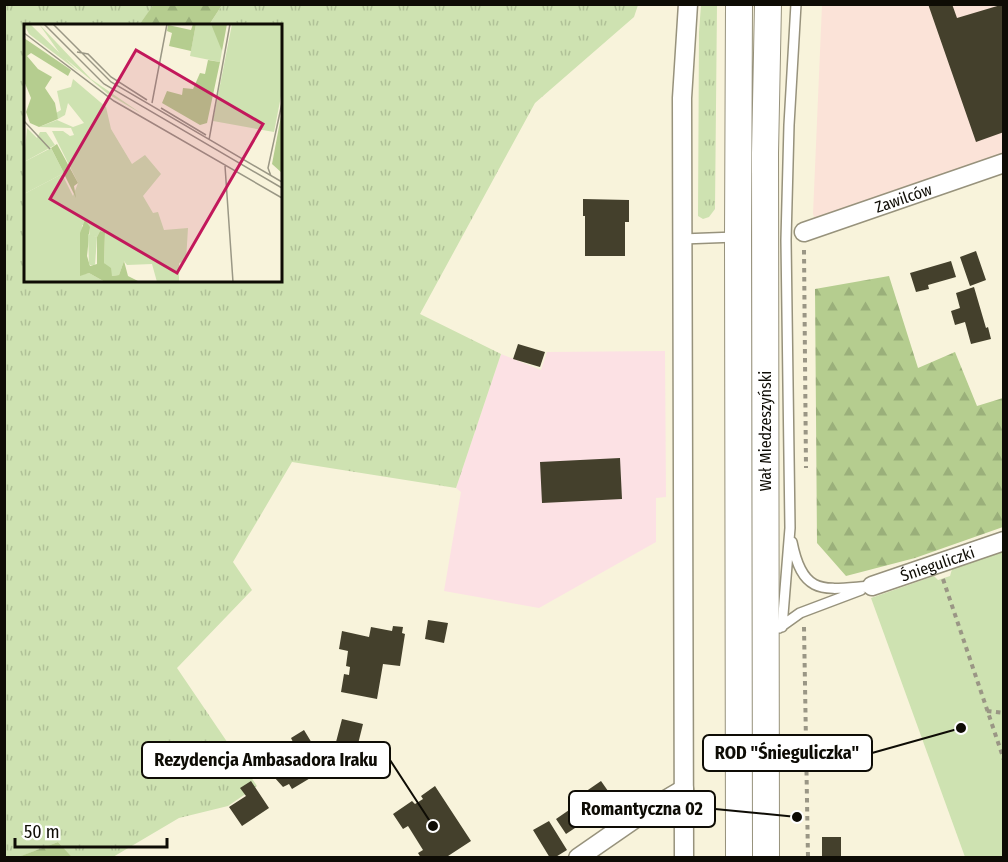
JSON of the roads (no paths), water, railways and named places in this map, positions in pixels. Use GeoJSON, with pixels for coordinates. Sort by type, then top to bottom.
{"type":"FeatureCollection","features":[{"type":"Feature","properties":{"kind":"main road","name":"Wał Miedzeszyński"},"geometry":{"type":"LineString","coordinates":[[739,4],[739,858]]}},
{"type":"Feature","properties":{"kind":"main road","name":"Wał Miedzeszyński"},"geometry":{"type":"LineString","coordinates":[[766,858],[774,631],[765,153],[768,4]]}},
{"type":"Feature","properties":{"kind":"street"},"geometry":{"type":"LineString","coordinates":[[684,858],[682,98],[688,4]]}},
{"type":"Feature","properties":{"kind":"street","name":"Zawilców"},"geometry":{"type":"LineString","coordinates":[[804,232],[1004,163]]}},
{"type":"Feature","properties":{"kind":"street","name":"Śnieguliczki"},"geometry":{"type":"LineString","coordinates":[[872,586],[1004,541]]}},
{"type":"Feature","properties":{"kind":"street"},"geometry":{"type":"LineString","coordinates":[[578,858],[640,815],[684,789]]}},
{"type":"Feature","properties":{"kind":"lane"},"geometry":{"type":"LineString","coordinates":[[796,4],[789,125],[786,240],[790,528],[796,564],[805,578],[825,589],[872,586]]}},
{"type":"Feature","properties":{"kind":"lane"},"geometry":{"type":"LineString","coordinates":[[786,240],[804,232]]}},
{"type":"Feature","properties":{"kind":"lane"},"geometry":{"type":"LineString","coordinates":[[682,239],[738,237]]}},
{"type":"Feature","properties":{"kind":"lane"},"geometry":{"type":"LineString","coordinates":[[774,631],[790,528]]}},
{"type":"Feature","properties":{"kind":"lane"},"geometry":{"type":"LineString","coordinates":[[774,631],[800,613],[872,586]]}},
{"type":"Feature","properties":{"kind":"place","name":"ROD \"Śnieguliczka\""},"geometry":{"type":"Point","coordinates":[961,728]}},
{"type":"Feature","properties":{"kind":"place","name":"Romantyczna 02"},"geometry":{"type":"Point","coordinates":[797,817]}},
{"type":"Feature","properties":{"kind":"place","name":"Rezydencja Ambasadora Iraku"},"geometry":{"type":"Point","coordinates":[433,826]}}]}
